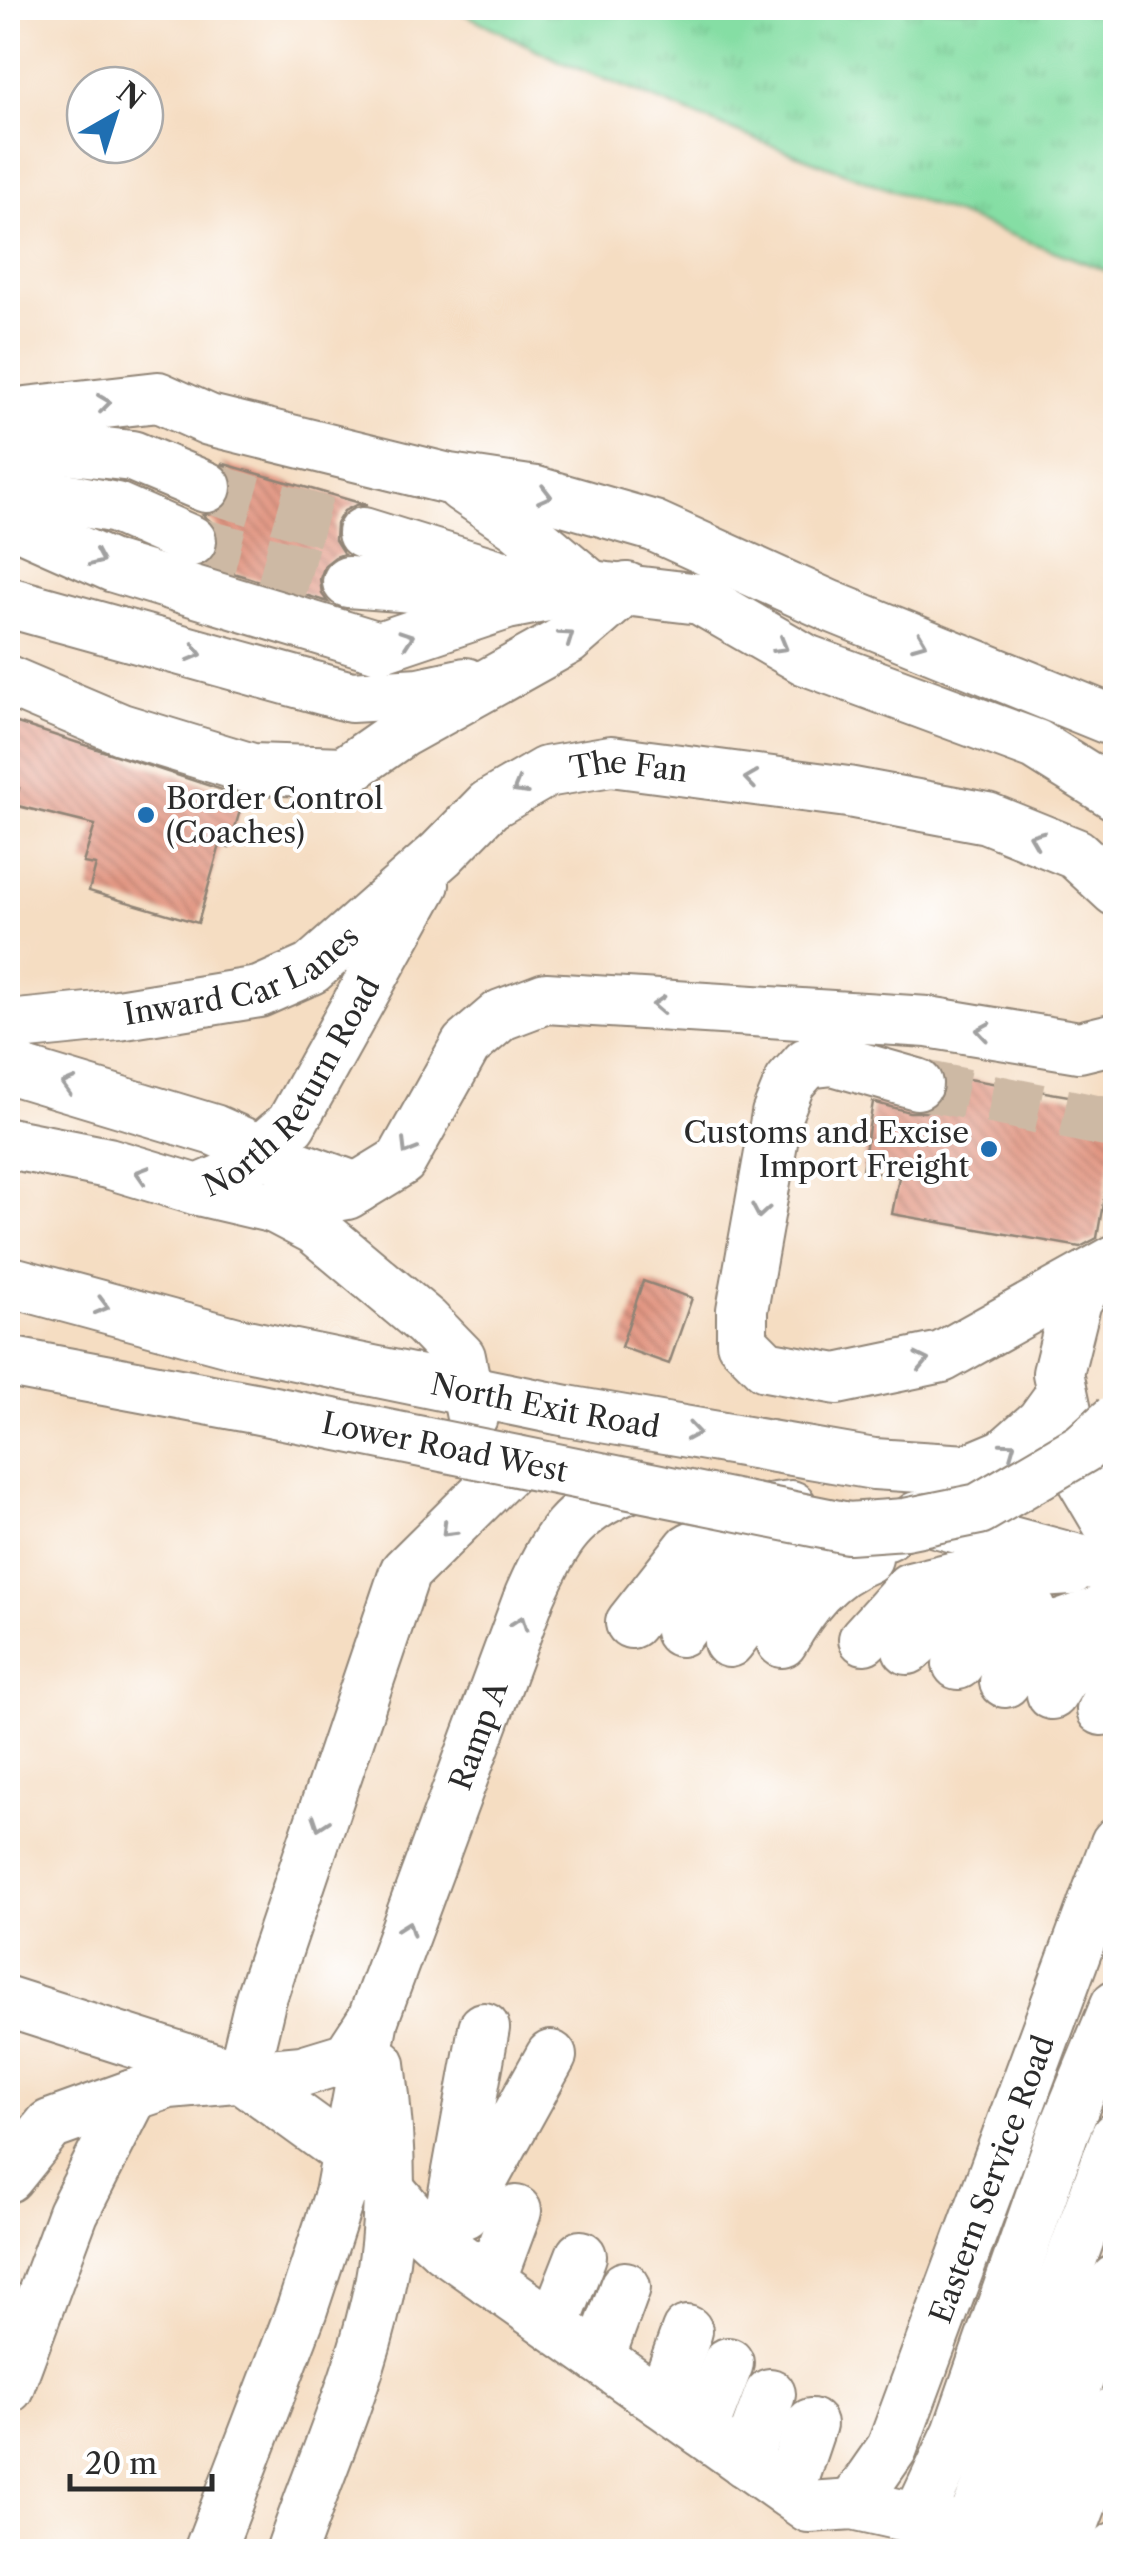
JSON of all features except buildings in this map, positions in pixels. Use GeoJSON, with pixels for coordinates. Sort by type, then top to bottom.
{"type":"FeatureCollection","features":[{"type":"Feature","properties":{"kind":"lane"},"geometry":{"type":"LineString","coordinates":[[8,414],[158,396],[210,420],[449,479],[536,492],[654,526],[830,606],[1116,722]]}},
{"type":"Feature","properties":{"kind":"lane"},"geometry":{"type":"LineString","coordinates":[[8,442],[132,456],[206,487]]}},
{"type":"Feature","properties":{"kind":"lane"},"geometry":{"type":"LineString","coordinates":[[449,479],[610,588]]}},
{"type":"Feature","properties":{"kind":"lane"},"geometry":{"type":"LineString","coordinates":[[8,487],[116,508],[191,542]]}},
{"type":"Feature","properties":{"kind":"lane"},"geometry":{"type":"LineString","coordinates":[[8,520],[114,567],[379,647],[507,604],[610,588]]}},
{"type":"Feature","properties":{"kind":"lane"},"geometry":{"type":"LineString","coordinates":[[362,533],[499,575],[700,599],[830,606]]}},
{"type":"Feature","properties":{"kind":"lane"},"geometry":{"type":"LineString","coordinates":[[348,582],[413,587],[499,575]]}},
{"type":"Feature","properties":{"kind":"lane"},"geometry":{"type":"LineString","coordinates":[[8,582],[101,627]]}},
{"type":"Feature","properties":{"kind":"lane"},"geometry":{"type":"LineString","coordinates":[[8,681],[122,729],[252,769],[344,772],[400,733],[566,640],[610,588]]}},
{"type":"Feature","properties":{"kind":"lane"},"geometry":{"type":"LineString","coordinates":[[700,599],[806,660],[1116,770]]}},
{"type":"Feature","properties":{"kind":"lane"},"geometry":{"type":"LineString","coordinates":[[8,602],[352,697],[420,693],[501,676]]}},
{"type":"Feature","properties":{"kind":"lane"},"geometry":{"type":"LineString","coordinates":[[8,666],[71,708]]}},
{"type":"Feature","properties":{"kind":"lane"},"geometry":{"type":"LineString","coordinates":[[1036,744],[1116,795]]}},
{"type":"Feature","properties":{"kind":"lane","name":"The Fan"},"geometry":{"type":"LineString","coordinates":[[441,854],[489,805],[546,772],[611,760],[848,792],[987,818],[1076,854],[1116,891]]}},
{"type":"Feature","properties":{"kind":"lane","name":"Inward Car Lanes"},"geometry":{"type":"LineString","coordinates":[[8,1026],[259,992],[311,968],[441,854]]}},
{"type":"Feature","properties":{"kind":"lane","name":"North Return Road"},"geometry":{"type":"LineString","coordinates":[[8,1143],[108,1163],[198,1190],[231,1176],[291,1124],[441,854]]}},
{"type":"Feature","properties":{"kind":"lane"},"geometry":{"type":"LineString","coordinates":[[275,1208],[347,1194],[401,1161],[466,1045],[501,1015],[546,998],[928,1022],[1097,1042]]}},
{"type":"Feature","properties":{"kind":"lane"},"geometry":{"type":"LineString","coordinates":[[753,1011],[790,1082]]}},
{"type":"Feature","properties":{"kind":"lane"},"geometry":{"type":"LineString","coordinates":[[917,1084],[833,1060],[807,1063],[790,1082],[777,1114],[742,1310],[742,1342],[766,1366],[837,1379],[942,1356],[1105,1266]]}},
{"type":"Feature","properties":{"kind":"lane"},"geometry":{"type":"LineString","coordinates":[[8,1068],[214,1130],[357,1188]]}},
{"type":"Feature","properties":{"kind":"lane"},"geometry":{"type":"LineString","coordinates":[[198,1190],[275,1208],[315,1229],[426,1322],[460,1357],[466,1390],[498,1458],[404,1572],[261,1998],[242,2076]]}},
{"type":"Feature","properties":{"kind":"lane"},"geometry":{"type":"LineString","coordinates":[[1105,1266],[1076,1301],[1058,1374],[1080,1476],[1114,1570]]}},
{"type":"Feature","properties":{"kind":"lane","name":"North Exit Road"},"geometry":{"type":"LineString","coordinates":[[8,1281],[237,1343],[466,1390],[874,1464],[967,1470],[1006,1454],[1041,1422],[1062,1393]]}},
{"type":"Feature","properties":{"kind":"lane"},"geometry":{"type":"LineString","coordinates":[[8,1359],[848,1528],[904,1524],[979,1509],[1083,1448],[1116,1418]]}},
{"type":"Feature","properties":{"kind":"lane","name":"Lower Road West"},"geometry":{"type":"LineString","coordinates":[[8,1359],[80,1371],[138,1392],[192,1404],[498,1458],[864,1506],[956,1526],[1114,1570]]}},
{"type":"Feature","properties":{"kind":"lane","name":"Ramp A"},"geometry":{"type":"LineString","coordinates":[[373,2019],[552,1547],[587,1509],[630,1486]]}},
{"type":"Feature","properties":{"kind":"lane"},"geometry":{"type":"LineString","coordinates":[[864,1506],[788,1520],[704,1566],[880,1658],[1062,1678],[1116,1630]]}},
{"type":"Feature","properties":{"kind":"lane"},"geometry":{"type":"LineString","coordinates":[[880,1658],[846,1617],[879,1580],[956,1526]]}},
{"type":"Feature","properties":{"kind":"lane"},"geometry":{"type":"LineString","coordinates":[[956,1526],[835,1554],[790,1596],[880,1658],[1042,1668],[1083,1635],[1116,1617]]}},
{"type":"Feature","properties":{"kind":"lane"},"geometry":{"type":"LineString","coordinates":[[880,1658],[910,1588],[951,1578],[1114,1570]]}},
{"type":"Feature","properties":{"kind":"lane"},"geometry":{"type":"LineString","coordinates":[[880,1658],[978,1639],[1114,1570]]}},
{"type":"Feature","properties":{"kind":"lane"},"geometry":{"type":"LineString","coordinates":[[880,1658],[1116,1648]]}},
{"type":"Feature","properties":{"kind":"lane","name":"Eastern Service Road"},"geometry":{"type":"LineString","coordinates":[[662,2400],[892,2448],[1116,1844]]}},
{"type":"Feature","properties":{"kind":"lane"},"geometry":{"type":"LineString","coordinates":[[8,2002],[242,2076],[348,2153],[389,2189],[444,2248],[662,2400],[969,2538]]}},
{"type":"Feature","properties":{"kind":"lane"},"geometry":{"type":"LineString","coordinates":[[969,2538],[958,2433],[1064,2133],[1116,2005]]}},
{"type":"Feature","properties":{"kind":"lane"},"geometry":{"type":"LineString","coordinates":[[8,2177],[50,2125],[169,2083],[302,2071],[348,2057],[373,2019]]}},
{"type":"Feature","properties":{"kind":"lane"},"geometry":{"type":"LineString","coordinates":[[209,2552],[302,2309],[340,2194],[373,2019]]}},
{"type":"Feature","properties":{"kind":"lane"},"geometry":{"type":"LineString","coordinates":[[290,2552],[366,2342],[384,2262],[389,2189],[386,2111],[373,2019]]}},
{"type":"Feature","properties":{"kind":"lane"},"geometry":{"type":"LineString","coordinates":[[444,2248],[516,2041]]}},
{"type":"Feature","properties":{"kind":"lane"},"geometry":{"type":"LineString","coordinates":[[969,2538],[977,2453],[1116,2074]]}},
{"type":"Feature","properties":{"kind":"lane"},"geometry":{"type":"LineString","coordinates":[[8,2388],[74,2213],[134,2095]]}},
{"type":"Feature","properties":{"kind":"lane"},"geometry":{"type":"LineString","coordinates":[[969,2538],[1116,2137]]}},
{"type":"Feature","properties":{"kind":"lane"},"geometry":{"type":"LineString","coordinates":[[969,2538],[1036,2423],[1116,2208]]}},
{"type":"Feature","properties":{"kind":"lane"},"geometry":{"type":"LineString","coordinates":[[969,2538],[1116,2280]]}},
{"type":"Feature","properties":{"kind":"lane"},"geometry":{"type":"LineString","coordinates":[[662,2400],[675,2325]]}},
{"type":"Feature","properties":{"kind":"lane"},"geometry":{"type":"LineString","coordinates":[[662,2400],[675,2325]]}},
{"type":"Feature","properties":{"kind":"lane"},"geometry":{"type":"LineString","coordinates":[[662,2400],[675,2325]]}},
{"type":"Feature","properties":{"kind":"lane"},"geometry":{"type":"LineString","coordinates":[[662,2400],[675,2325]]}},
{"type":"Feature","properties":{"kind":"lane"},"geometry":{"type":"LineString","coordinates":[[662,2400],[675,2325]]}},
{"type":"Feature","properties":{"kind":"lane"},"geometry":{"type":"LineString","coordinates":[[1039,2552],[1116,2348]]}},
{"type":"Feature","properties":{"kind":"lane"},"geometry":{"type":"LineString","coordinates":[[1063,2552],[1116,2411]]}},
{"type":"Feature","properties":{"kind":"lane"},"geometry":{"type":"LineString","coordinates":[[1091,2552],[1116,2486]]}},
{"type":"Feature","properties":{"kind":"green space"},"geometry":{"type":"Polygon","coordinates":[[[452,8],[1115,8],[1115,274],[562,62],[452,8]]]}},
{"type":"Feature","properties":{"kind":"tunnel"},"geometry":{"type":"LineString","coordinates":[[206,487],[363,533]]}},
{"type":"Feature","properties":{"kind":"tunnel"},"geometry":{"type":"LineString","coordinates":[[191,541],[348,582]]}},
{"type":"Feature","properties":{"kind":"tunnel"},"geometry":{"type":"LineString","coordinates":[[917,1084],[1116,1124]]}},
{"type":"Feature","properties":{"kind":"place","name":"Border Control (Coaches)"},"geometry":{"type":"Point","coordinates":[146,815]}},
{"type":"Feature","properties":{"kind":"place","name":"Customs and Excise Import Freight"},"geometry":{"type":"Point","coordinates":[989,1149]}}]}
